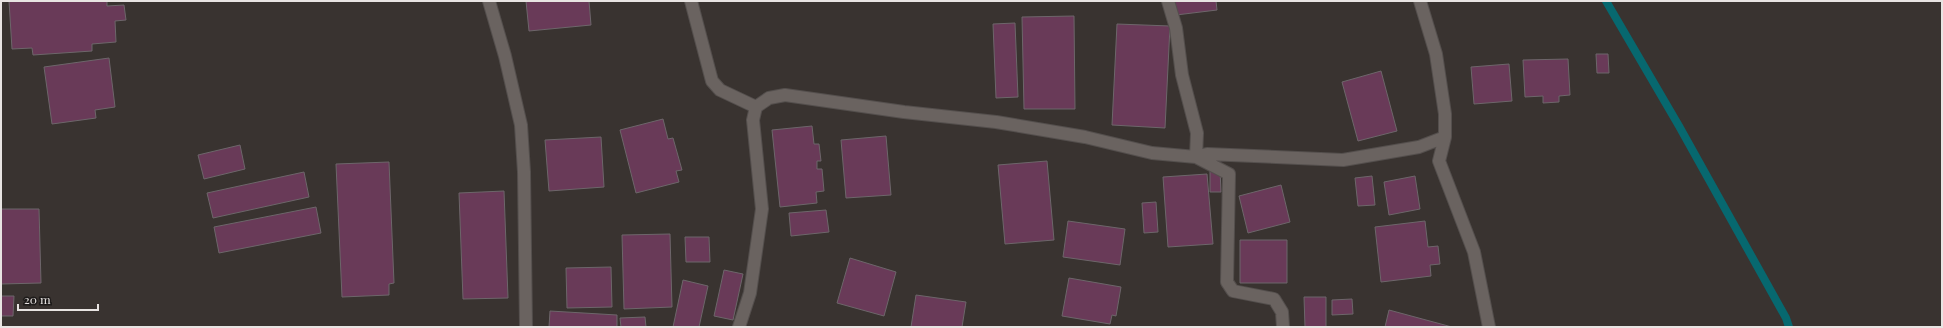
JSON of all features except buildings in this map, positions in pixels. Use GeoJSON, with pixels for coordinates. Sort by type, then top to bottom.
{"type":"FeatureCollection","features":[{"type":"Feature","properties":{"kind":"street"},"geometry":{"type":"LineString","coordinates":[[489,1],[505,56],[521,125],[524,180],[526,327]]}},
{"type":"Feature","properties":{"kind":"street"},"geometry":{"type":"LineString","coordinates":[[691,1],[712,81],[720,90],[756,106]]}},
{"type":"Feature","properties":{"kind":"street"},"geometry":{"type":"LineString","coordinates":[[1168,1],[1176,28],[1182,75],[1197,133],[1196,157]]}},
{"type":"Feature","properties":{"kind":"street"},"geometry":{"type":"LineString","coordinates":[[1420,1],[1436,54],[1445,114],[1445,137],[1439,161],[1474,252],[1489,327]]}},
{"type":"Feature","properties":{"kind":"street"},"geometry":{"type":"LineString","coordinates":[[739,327],[750,293],[762,209],[753,120],[756,106],[769,98],[785,95],[904,112],[996,122],[1085,136],[1152,153],[1196,157],[1207,154],[1343,160],[1419,146],[1445,137]]}},
{"type":"Feature","properties":{"kind":"street"},"geometry":{"type":"LineString","coordinates":[[1196,157],[1229,174],[1227,282],[1229,287],[1233,291],[1274,299],[1282,312],[1283,327]]}},
{"type":"Feature","properties":{"kind":"waterway"},"geometry":{"type":"LineString","coordinates":[[1606,1],[1679,126],[1786,318],[1789,327]]}}]}
